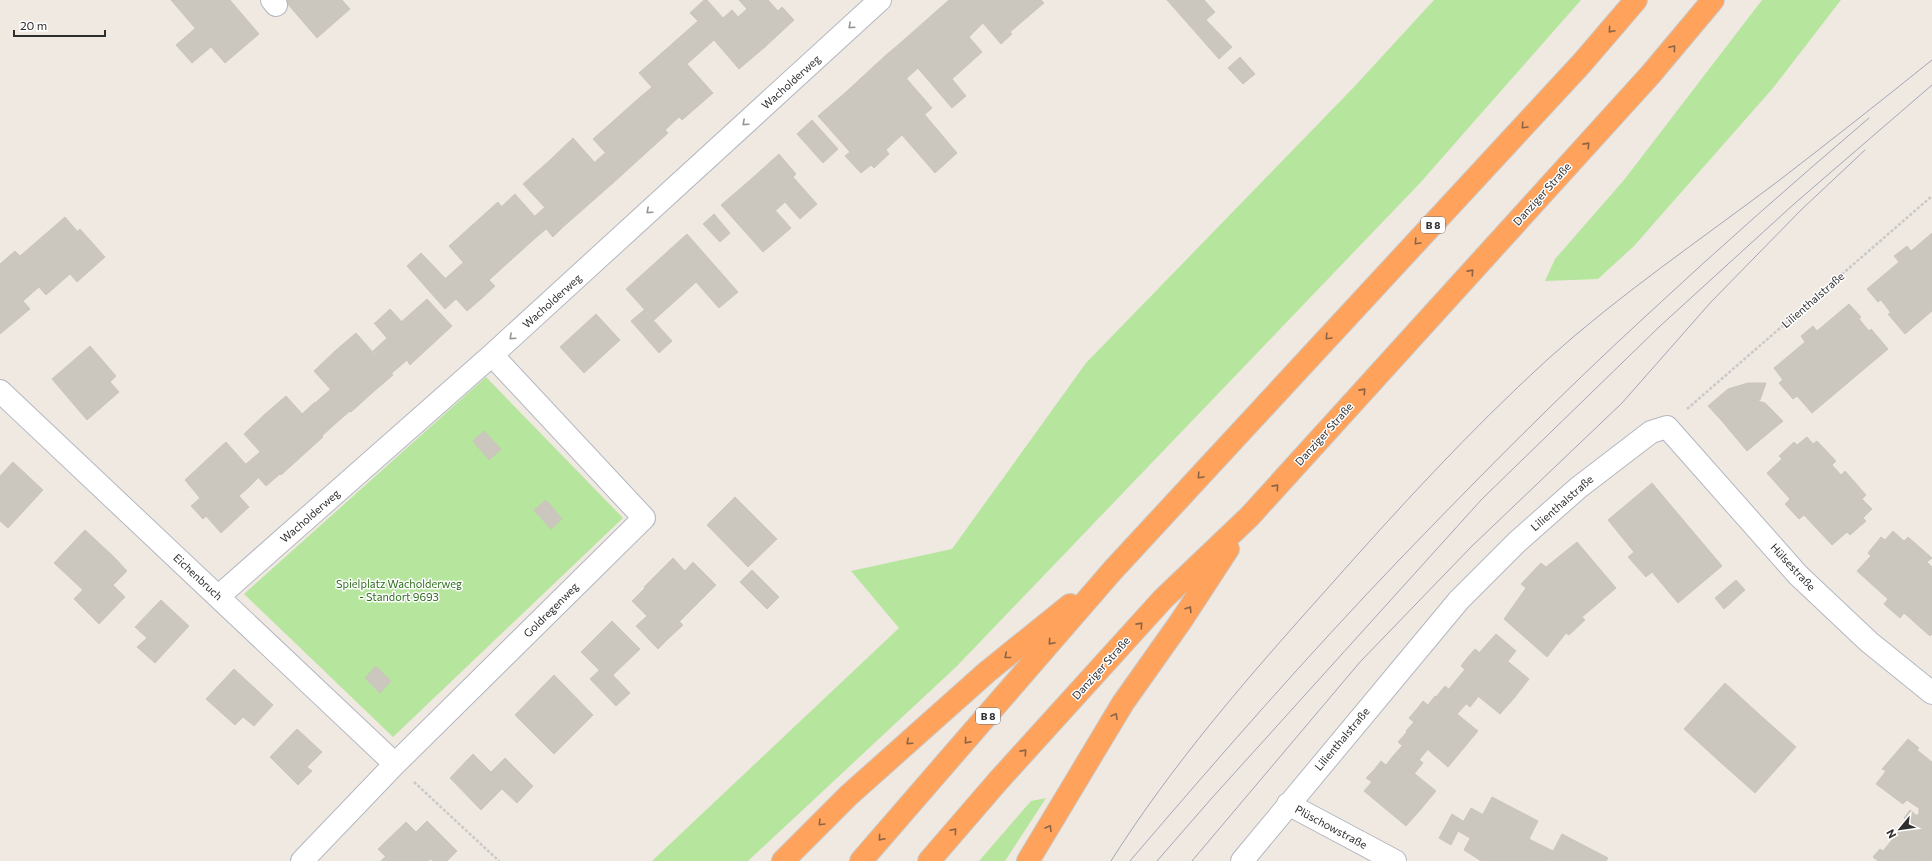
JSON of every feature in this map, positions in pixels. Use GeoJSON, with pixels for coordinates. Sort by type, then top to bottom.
{"type":"FeatureCollection","features":[{"type":"Feature","properties":{"kind":"highway","name":"B 8"},"geometry":{"type":"LineString","coordinates":[[861,861],[1113,570],[1582,63],[1636,0]]}},
{"type":"Feature","properties":{"kind":"highway","name":"Danziger Straße"},"geometry":{"type":"LineString","coordinates":[[929,861],[998,781],[1163,599],[1250,516],[1652,74],[1713,0]]}},
{"type":"Feature","properties":{"kind":"highway"},"geometry":{"type":"LineString","coordinates":[[1028,861],[1123,703],[1181,621],[1250,516]]}},
{"type":"Feature","properties":{"kind":"highway"},"geometry":{"type":"LineString","coordinates":[[783,861],[849,795],[976,682],[1113,570]]}},
{"type":"Feature","properties":{"kind":"street","name":"Wacholderweg"},"geometry":{"type":"LineString","coordinates":[[219,596],[492,355],[869,4]]}},
{"type":"Feature","properties":{"kind":"street","name":"Goldregenweg"},"geometry":{"type":"LineString","coordinates":[[302,861],[395,764],[644,518],[492,355]]}},
{"type":"Feature","properties":{"kind":"street","name":"Eichenbruch"},"geometry":{"type":"LineString","coordinates":[[0,391],[219,596],[395,764]]}},
{"type":"Feature","properties":{"kind":"street","name":"Hülsestraße"},"geometry":{"type":"LineString","coordinates":[[1667,427],[1798,575],[1869,642],[1932,693]]}},
{"type":"Feature","properties":{"kind":"street","name":"Lilienthalstraße"},"geometry":{"type":"LineString","coordinates":[[1242,861],[1459,600],[1517,542],[1578,488],[1651,432],[1667,427]]}},
{"type":"Feature","properties":{"kind":"street","name":"Plüschowstraße"},"geometry":{"type":"LineString","coordinates":[[1288,804],[1395,861]]}},
{"type":"Feature","properties":{"kind":"path","name":"Lilienthalstraße"},"geometry":{"type":"LineString","coordinates":[[1667,427],[1932,196]]}},
{"type":"Feature","properties":{"kind":"path"},"geometry":{"type":"LineString","coordinates":[[395,764],[499,861]]}},
{"type":"Feature","properties":{"kind":"green space"},"geometry":{"type":"Polygon","coordinates":[[[1434,0],[1581,0],[1420,183],[957,666],[748,861],[652,861],[899,628],[851,571],[952,549],[1086,363],[1354,87],[1434,0]]]}},
{"type":"Feature","properties":{"kind":"green space"},"geometry":{"type":"Polygon","coordinates":[[[1762,0],[1841,0],[1773,88],[1634,246],[1598,279],[1545,281],[1555,259],[1624,180],[1762,0]]]}},
{"type":"Feature","properties":{"kind":"green space","name":"Spielplatz Wacholderweg - Standort 9693"},"geometry":{"type":"Polygon","coordinates":[[[486,377],[623,518],[393,737],[244,594],[486,377]]]}},
{"type":"Feature","properties":{"kind":"green space"},"geometry":{"type":"Polygon","coordinates":[[[1046,798],[1005,861],[979,861],[1031,801],[1046,798]]]}},
{"type":"Feature","properties":{"kind":"building"},"geometry":{"type":"Polygon","coordinates":[[[171,0],[228,0],[195,28],[171,0]]]}},
{"type":"Feature","properties":{"kind":"building"},"geometry":{"type":"Polygon","coordinates":[[[228,0],[230,0],[259,34],[225,63],[211,47],[192,63],[176,45],[228,0]]]}},
{"type":"Feature","properties":{"kind":"building"},"geometry":{"type":"Polygon","coordinates":[[[288,0],[342,0],[350,9],[317,38],[286,2],[288,0]]]}},
{"type":"Feature","properties":{"kind":"building"},"geometry":{"type":"Polygon","coordinates":[[[704,0],[707,0],[723,18],[732,10],[765,47],[739,69],[714,40],[687,64],[713,93],[682,120],[639,73],[698,21],[690,13],[704,0]]]}},
{"type":"Feature","properties":{"kind":"building"},"geometry":{"type":"Polygon","coordinates":[[[739,0],[768,0],[778,11],[782,7],[794,20],[765,47],[738,17],[747,9],[739,0]]]}},
{"type":"Feature","properties":{"kind":"building"},"geometry":{"type":"Polygon","coordinates":[[[949,0],[963,0],[983,23],[969,37],[982,52],[952,79],[966,96],[952,108],[898,45],[949,0]]]}},
{"type":"Feature","properties":{"kind":"building"},"geometry":{"type":"Polygon","coordinates":[[[963,0],[1041,0],[1044,3],[1010,32],[1012,34],[1001,44],[963,0]]]}},
{"type":"Feature","properties":{"kind":"building"},"geometry":{"type":"Polygon","coordinates":[[[1167,0],[1204,0],[1215,12],[1206,20],[1232,47],[1219,59],[1167,0]]]}},
{"type":"Feature","properties":{"kind":"building"},"geometry":{"type":"Polygon","coordinates":[[[898,45],[918,68],[906,79],[886,55],[898,45]]]}},
{"type":"Feature","properties":{"kind":"building"},"geometry":{"type":"Polygon","coordinates":[[[886,55],[932,108],[892,144],[846,92],[886,55]]]}},
{"type":"Feature","properties":{"kind":"building"},"geometry":{"type":"Polygon","coordinates":[[[1240,57],[1255,74],[1243,84],[1228,68],[1240,57]]]}},
{"type":"Feature","properties":{"kind":"building"},"geometry":{"type":"Polygon","coordinates":[[[652,87],[679,117],[665,130],[638,99],[652,87]]]}},
{"type":"Feature","properties":{"kind":"building"},"geometry":{"type":"Polygon","coordinates":[[[846,92],[892,144],[886,150],[889,154],[874,168],[871,165],[861,173],[845,156],[850,152],[818,116],[846,92]]]}},
{"type":"Feature","properties":{"kind":"building"},"geometry":{"type":"Polygon","coordinates":[[[638,99],[668,133],[624,173],[593,139],[638,99]]]}},
{"type":"Feature","properties":{"kind":"building"},"geometry":{"type":"Polygon","coordinates":[[[925,115],[957,153],[935,173],[902,135],[925,115]]]}},
{"type":"Feature","properties":{"kind":"building"},"geometry":{"type":"Polygon","coordinates":[[[812,120],[838,149],[823,163],[797,134],[812,120]]]}},
{"type":"Feature","properties":{"kind":"building"},"geometry":{"type":"Polygon","coordinates":[[[573,138],[613,183],[588,205],[549,161],[573,138]]]}},
{"type":"Feature","properties":{"kind":"building"},"geometry":{"type":"Polygon","coordinates":[[[605,153],[624,173],[613,183],[595,162],[605,153]]]}},
{"type":"Feature","properties":{"kind":"building"},"geometry":{"type":"Polygon","coordinates":[[[779,154],[796,174],[793,177],[817,204],[800,219],[785,202],[775,211],[749,181],[779,154]]]}},
{"type":"Feature","properties":{"kind":"building"},"geometry":{"type":"Polygon","coordinates":[[[549,161],[588,205],[563,227],[523,184],[549,161]]]}},
{"type":"Feature","properties":{"kind":"building"},"geometry":{"type":"Polygon","coordinates":[[[749,181],[791,228],[763,252],[721,205],[749,181]]]}},
{"type":"Feature","properties":{"kind":"building"},"geometry":{"type":"Polygon","coordinates":[[[515,194],[546,229],[532,241],[500,208],[515,194]]]}},
{"type":"Feature","properties":{"kind":"building"},"geometry":{"type":"Polygon","coordinates":[[[498,202],[511,219],[463,262],[449,246],[498,202]]]}},
{"type":"Feature","properties":{"kind":"building"},"geometry":{"type":"Polygon","coordinates":[[[545,207],[563,227],[553,237],[535,216],[545,207]]]}},
{"type":"Feature","properties":{"kind":"building"},"geometry":{"type":"Polygon","coordinates":[[[714,214],[730,233],[720,242],[703,224],[714,214]]]}},
{"type":"Feature","properties":{"kind":"building"},"geometry":{"type":"Polygon","coordinates":[[[65,217],[77,231],[0,298],[0,264],[15,251],[20,256],[65,217]]]}},
{"type":"Feature","properties":{"kind":"building"},"geometry":{"type":"Polygon","coordinates":[[[512,218],[532,241],[489,280],[495,286],[481,299],[455,270],[512,218]]]}},
{"type":"Feature","properties":{"kind":"building"},"geometry":{"type":"Polygon","coordinates":[[[80,229],[105,257],[77,282],[70,274],[46,295],[39,287],[23,301],[30,309],[0,334],[0,298],[80,229]]]}},
{"type":"Feature","properties":{"kind":"building"},"geometry":{"type":"Polygon","coordinates":[[[1932,233],[1932,311],[1905,334],[1888,314],[1891,313],[1881,300],[1878,302],[1867,289],[1899,262],[1894,256],[1907,246],[1911,251],[1932,233]]]}},
{"type":"Feature","properties":{"kind":"building"},"geometry":{"type":"Polygon","coordinates":[[[687,234],[738,292],[719,308],[696,282],[683,294],[656,262],[687,234]]]}},
{"type":"Feature","properties":{"kind":"building"},"geometry":{"type":"Polygon","coordinates":[[[421,253],[445,278],[430,292],[407,266],[421,253]]]}},
{"type":"Feature","properties":{"kind":"building"},"geometry":{"type":"Polygon","coordinates":[[[656,262],[683,294],[654,320],[626,289],[656,262]]]}},
{"type":"Feature","properties":{"kind":"building"},"geometry":{"type":"Polygon","coordinates":[[[455,270],[481,299],[467,311],[456,299],[445,309],[430,292],[455,270]]]}},
{"type":"Feature","properties":{"kind":"building"},"geometry":{"type":"Polygon","coordinates":[[[427,299],[452,326],[425,351],[400,323],[427,299]]]}},
{"type":"Feature","properties":{"kind":"building"},"geometry":{"type":"Polygon","coordinates":[[[1849,304],[1861,317],[1859,319],[1869,331],[1871,329],[1888,349],[1812,413],[1797,396],[1793,399],[1779,383],[1783,380],[1774,368],[1805,342],[1801,336],[1813,326],[1817,331],[1849,304]]]}},
{"type":"Feature","properties":{"kind":"building"},"geometry":{"type":"Polygon","coordinates":[[[390,309],[402,322],[400,323],[425,351],[411,364],[375,323],[390,309]]]}},
{"type":"Feature","properties":{"kind":"building"},"geometry":{"type":"Polygon","coordinates":[[[644,310],[672,341],[659,353],[631,321],[644,310]]]}},
{"type":"Feature","properties":{"kind":"building"},"geometry":{"type":"Polygon","coordinates":[[[596,314],[620,340],[584,373],[560,347],[596,314]]]}},
{"type":"Feature","properties":{"kind":"building"},"geometry":{"type":"Polygon","coordinates":[[[374,323],[411,364],[410,365],[407,360],[392,373],[373,351],[387,338],[374,323]]]}},
{"type":"Feature","properties":{"kind":"building"},"geometry":{"type":"Polygon","coordinates":[[[356,333],[393,375],[372,393],[335,351],[356,333]]]}},
{"type":"Feature","properties":{"kind":"building"},"geometry":{"type":"Polygon","coordinates":[[[90,346],[116,376],[110,382],[119,392],[87,420],[52,379],[90,346]]]}},
{"type":"Feature","properties":{"kind":"building"},"geometry":{"type":"Polygon","coordinates":[[[335,351],[372,393],[351,412],[314,371],[335,351]]]}},
{"type":"Feature","properties":{"kind":"building"},"geometry":{"type":"Polygon","coordinates":[[[1748,383],[1766,383],[1760,400],[1743,402],[1721,420],[1708,406],[1728,389],[1748,383]]]}},
{"type":"Feature","properties":{"kind":"building"},"geometry":{"type":"Polygon","coordinates":[[[331,389],[350,411],[335,424],[316,402],[331,389]]]}},
{"type":"Feature","properties":{"kind":"building"},"geometry":{"type":"Polygon","coordinates":[[[286,396],[323,437],[302,456],[265,414],[286,396]]]}},
{"type":"Feature","properties":{"kind":"building"},"geometry":{"type":"Polygon","coordinates":[[[1754,400],[1765,403],[1783,421],[1747,451],[1721,420],[1743,402],[1754,400]]]}},
{"type":"Feature","properties":{"kind":"building"},"geometry":{"type":"Polygon","coordinates":[[[315,402],[335,424],[322,436],[302,414],[315,402]]]}},
{"type":"Feature","properties":{"kind":"building"},"geometry":{"type":"Polygon","coordinates":[[[265,414],[302,456],[281,475],[244,434],[265,414]]]}},
{"type":"Feature","properties":{"kind":"building"},"geometry":{"type":"Polygon","coordinates":[[[484,431],[501,449],[489,460],[473,441],[484,431]]]}},
{"type":"Feature","properties":{"kind":"building"},"geometry":{"type":"Polygon","coordinates":[[[1807,437],[1813,444],[1817,441],[1836,461],[1832,465],[1841,475],[1845,471],[1866,495],[1862,499],[1872,509],[1863,518],[1866,521],[1850,535],[1847,532],[1832,545],[1804,515],[1799,519],[1785,504],[1790,499],[1767,473],[1782,459],[1779,456],[1794,442],[1797,445],[1807,437]]]}},
{"type":"Feature","properties":{"kind":"building"},"geometry":{"type":"Polygon","coordinates":[[[226,442],[258,478],[249,487],[216,451],[226,442]]]}},
{"type":"Feature","properties":{"kind":"building"},"geometry":{"type":"Polygon","coordinates":[[[216,451],[249,487],[239,496],[249,507],[221,533],[206,516],[203,519],[191,506],[200,498],[185,480],[216,451]]]}},
{"type":"Feature","properties":{"kind":"building"},"geometry":{"type":"Polygon","coordinates":[[[260,452],[280,474],[266,486],[246,464],[260,452]]]}},
{"type":"Feature","properties":{"kind":"building"},"geometry":{"type":"Polygon","coordinates":[[[13,462],[43,490],[8,528],[0,521],[0,476],[13,462]]]}},
{"type":"Feature","properties":{"kind":"building"},"geometry":{"type":"Polygon","coordinates":[[[1652,483],[1722,566],[1678,603],[1652,572],[1646,577],[1628,557],[1634,552],[1608,520],[1652,483]]]}},
{"type":"Feature","properties":{"kind":"building"},"geometry":{"type":"Polygon","coordinates":[[[735,497],[777,539],[748,567],[707,525],[735,497]]]}},
{"type":"Feature","properties":{"kind":"building"},"geometry":{"type":"Polygon","coordinates":[[[546,500],[562,519],[551,529],[534,510],[546,500]]]}},
{"type":"Feature","properties":{"kind":"building"},"geometry":{"type":"Polygon","coordinates":[[[85,530],[114,557],[83,590],[54,563],[85,530]]]}},
{"type":"Feature","properties":{"kind":"building"},"geometry":{"type":"Polygon","coordinates":[[[1893,531],[1904,541],[1908,537],[1932,558],[1927,562],[1932,567],[1932,634],[1930,636],[1904,613],[1900,618],[1884,604],[1888,599],[1857,571],[1871,556],[1868,553],[1881,537],[1885,540],[1893,531]]]}},
{"type":"Feature","properties":{"kind":"building"},"geometry":{"type":"Polygon","coordinates":[[[1577,542],[1616,588],[1582,617],[1585,620],[1569,635],[1566,633],[1547,657],[1504,619],[1526,588],[1521,584],[1541,563],[1546,567],[1577,542]]]}},
{"type":"Feature","properties":{"kind":"building"},"geometry":{"type":"Polygon","coordinates":[[[114,557],[127,571],[113,585],[125,597],[99,624],[74,599],[114,557]]]}},
{"type":"Feature","properties":{"kind":"building"},"geometry":{"type":"Polygon","coordinates":[[[673,558],[685,571],[693,562],[716,585],[679,622],[644,587],[673,558]]]}},
{"type":"Feature","properties":{"kind":"building"},"geometry":{"type":"Polygon","coordinates":[[[752,570],[779,597],[767,609],[740,582],[752,570]]]}},
{"type":"Feature","properties":{"kind":"building"},"geometry":{"type":"Polygon","coordinates":[[[1736,580],[1745,590],[1724,609],[1715,598],[1736,580]]]}},
{"type":"Feature","properties":{"kind":"building"},"geometry":{"type":"Polygon","coordinates":[[[645,588],[683,625],[669,638],[632,601],[645,588]]]}},
{"type":"Feature","properties":{"kind":"building"},"geometry":{"type":"Polygon","coordinates":[[[161,600],[189,626],[155,663],[137,647],[147,638],[135,627],[161,600]]]}},
{"type":"Feature","properties":{"kind":"building"},"geometry":{"type":"Polygon","coordinates":[[[647,616],[669,638],[658,649],[636,626],[647,616]]]}},
{"type":"Feature","properties":{"kind":"building"},"geometry":{"type":"Polygon","coordinates":[[[612,621],[640,649],[613,675],[604,666],[599,670],[581,652],[612,621]]]}},
{"type":"Feature","properties":{"kind":"building"},"geometry":{"type":"Polygon","coordinates":[[[1496,634],[1516,651],[1508,661],[1487,644],[1496,634]]]}},
{"type":"Feature","properties":{"kind":"building"},"geometry":{"type":"Polygon","coordinates":[[[1487,644],[1529,679],[1515,697],[1472,661],[1487,644]]]}},
{"type":"Feature","properties":{"kind":"building"},"geometry":{"type":"Polygon","coordinates":[[[1475,649],[1480,653],[1472,661],[1467,658],[1475,649]]]}},
{"type":"Feature","properties":{"kind":"building"},"geometry":{"type":"Polygon","coordinates":[[[1467,658],[1472,661],[1465,670],[1461,666],[1467,658]]]}},
{"type":"Feature","properties":{"kind":"building"},"geometry":{"type":"Polygon","coordinates":[[[1472,661],[1515,697],[1500,714],[1457,679],[1472,661]]]}},
{"type":"Feature","properties":{"kind":"building"},"geometry":{"type":"Polygon","coordinates":[[[376,666],[391,681],[380,693],[365,678],[376,666]]]}},
{"type":"Feature","properties":{"kind":"building"},"geometry":{"type":"Polygon","coordinates":[[[604,666],[630,693],[616,706],[590,679],[604,666]]]}},
{"type":"Feature","properties":{"kind":"building"},"geometry":{"type":"Polygon","coordinates":[[[234,669],[273,705],[254,726],[243,717],[235,725],[206,699],[234,669]]]}},
{"type":"Feature","properties":{"kind":"building"},"geometry":{"type":"Polygon","coordinates":[[[554,675],[593,715],[554,754],[515,715],[554,675]]]}},
{"type":"Feature","properties":{"kind":"building"},"geometry":{"type":"Polygon","coordinates":[[[1457,679],[1478,697],[1470,707],[1449,689],[1457,679]]]}},
{"type":"Feature","properties":{"kind":"building"},"geometry":{"type":"Polygon","coordinates":[[[1725,683],[1760,715],[1719,761],[1684,729],[1725,683]]]}},
{"type":"Feature","properties":{"kind":"building"},"geometry":{"type":"Polygon","coordinates":[[[1445,686],[1466,704],[1457,714],[1436,697],[1445,686]]]}},
{"type":"Feature","properties":{"kind":"building"},"geometry":{"type":"Polygon","coordinates":[[[1435,696],[1478,731],[1463,749],[1421,714],[1435,696]]]}},
{"type":"Feature","properties":{"kind":"building"},"geometry":{"type":"Polygon","coordinates":[[[1423,701],[1428,705],[1421,714],[1416,710],[1423,701]]]}},
{"type":"Feature","properties":{"kind":"building"},"geometry":{"type":"Polygon","coordinates":[[[1416,710],[1421,714],[1414,722],[1409,718],[1416,710]]]}},
{"type":"Feature","properties":{"kind":"building"},"geometry":{"type":"Polygon","coordinates":[[[1421,714],[1463,749],[1448,767],[1406,731],[1421,714]]]}},
{"type":"Feature","properties":{"kind":"building"},"geometry":{"type":"Polygon","coordinates":[[[1760,715],[1796,747],[1755,793],[1719,761],[1760,715]]]}},
{"type":"Feature","properties":{"kind":"building"},"geometry":{"type":"Polygon","coordinates":[[[297,729],[322,752],[307,767],[312,771],[298,785],[270,757],[297,729]]]}},
{"type":"Feature","properties":{"kind":"building"},"geometry":{"type":"Polygon","coordinates":[[[1407,732],[1428,749],[1419,760],[1398,742],[1407,732]]]}},
{"type":"Feature","properties":{"kind":"building"},"geometry":{"type":"Polygon","coordinates":[[[1908,739],[1919,748],[1917,750],[1932,762],[1932,782],[1914,805],[1907,800],[1903,804],[1876,784],[1886,771],[1882,769],[1908,739]]]}},
{"type":"Feature","properties":{"kind":"building"},"geometry":{"type":"Polygon","coordinates":[[[1402,746],[1423,763],[1414,774],[1393,756],[1402,746]]]}},
{"type":"Feature","properties":{"kind":"building"},"geometry":{"type":"Polygon","coordinates":[[[473,754],[505,786],[481,810],[450,778],[473,754]]]}},
{"type":"Feature","properties":{"kind":"building"},"geometry":{"type":"Polygon","coordinates":[[[1393,756],[1436,791],[1421,809],[1379,774],[1393,756]]]}},
{"type":"Feature","properties":{"kind":"building"},"geometry":{"type":"Polygon","coordinates":[[[505,758],[533,786],[517,803],[502,789],[505,786],[491,772],[505,758]]]}},
{"type":"Feature","properties":{"kind":"building"},"geometry":{"type":"Polygon","coordinates":[[[1381,761],[1386,765],[1379,774],[1374,770],[1381,761]]]}},
{"type":"Feature","properties":{"kind":"building"},"geometry":{"type":"Polygon","coordinates":[[[1374,770],[1379,774],[1372,782],[1366,778],[1374,770]]]}},
{"type":"Feature","properties":{"kind":"building"},"geometry":{"type":"Polygon","coordinates":[[[1379,774],[1421,809],[1406,826],[1364,791],[1379,774]]]}},
{"type":"Feature","properties":{"kind":"building"},"geometry":{"type":"Polygon","coordinates":[[[1932,782],[1932,861],[1926,861],[1895,836],[1907,821],[1904,818],[1910,810],[1917,816],[1919,813],[1919,808],[1914,805],[1932,782]]]}},
{"type":"Feature","properties":{"kind":"building"},"geometry":{"type":"Polygon","coordinates":[[[1492,797],[1515,809],[1487,861],[1481,861],[1464,850],[1492,797]]]}},
{"type":"Feature","properties":{"kind":"building"},"geometry":{"type":"Polygon","coordinates":[[[1471,808],[1482,814],[1470,838],[1458,831],[1471,808]]]}},
{"type":"Feature","properties":{"kind":"building"},"geometry":{"type":"Polygon","coordinates":[[[1515,809],[1538,821],[1529,839],[1517,861],[1487,861],[1515,809]]]}},
{"type":"Feature","properties":{"kind":"building"},"geometry":{"type":"Polygon","coordinates":[[[1452,814],[1463,821],[1451,845],[1439,838],[1452,814]]]}},
{"type":"Feature","properties":{"kind":"building"},"geometry":{"type":"Polygon","coordinates":[[[427,821],[457,851],[447,861],[433,861],[431,859],[428,861],[390,861],[378,849],[406,822],[416,832],[427,821]]]}},
{"type":"Feature","properties":{"kind":"building"},"geometry":{"type":"Polygon","coordinates":[[[1562,834],[1585,846],[1577,861],[1548,861],[1562,834]]]}},
{"type":"Feature","properties":{"kind":"building"},"geometry":{"type":"Polygon","coordinates":[[[1895,836],[1926,861],[1878,861],[1873,857],[1880,849],[1883,851],[1895,836]]]}},
{"type":"Feature","properties":{"kind":"building"},"geometry":{"type":"Polygon","coordinates":[[[1529,839],[1541,845],[1532,861],[1517,861],[1529,839]]]}},
{"type":"Feature","properties":{"kind":"building"},"geometry":{"type":"Polygon","coordinates":[[[1541,845],[1553,851],[1548,861],[1532,861],[1541,845]]]}},
{"type":"Feature","properties":{"kind":"building"},"geometry":{"type":"Polygon","coordinates":[[[1585,846],[1608,858],[1606,861],[1577,861],[1585,846]]]}},
{"type":"Feature","properties":{"kind":"building"},"geometry":{"type":"Polygon","coordinates":[[[385,857],[390,861],[381,861],[385,857]]]}},
{"type":"Feature","properties":{"kind":"tram line"},"geometry":{"type":"LineString","coordinates":[[1111,861],[1160,789],[1241,687],[1380,530],[1434,471],[1490,414],[1548,359],[1603,312],[1777,182],[1932,60]]}},
{"type":"Feature","properties":{"kind":"tram line"},"geometry":{"type":"LineString","coordinates":[[1157,861],[1211,799],[1482,499],[1659,327],[1794,204],[1932,85]]}},
{"type":"Feature","properties":{"kind":"tram line"},"geometry":{"type":"LineString","coordinates":[[1130,861],[1331,632],[1492,465],[1616,343],[1757,215],[1869,118]]}},
{"type":"Feature","properties":{"kind":"tram line"},"geometry":{"type":"LineString","coordinates":[[1192,861],[1360,662],[1472,546],[1622,403],[1711,302],[1801,210],[1865,150]]}}]}
